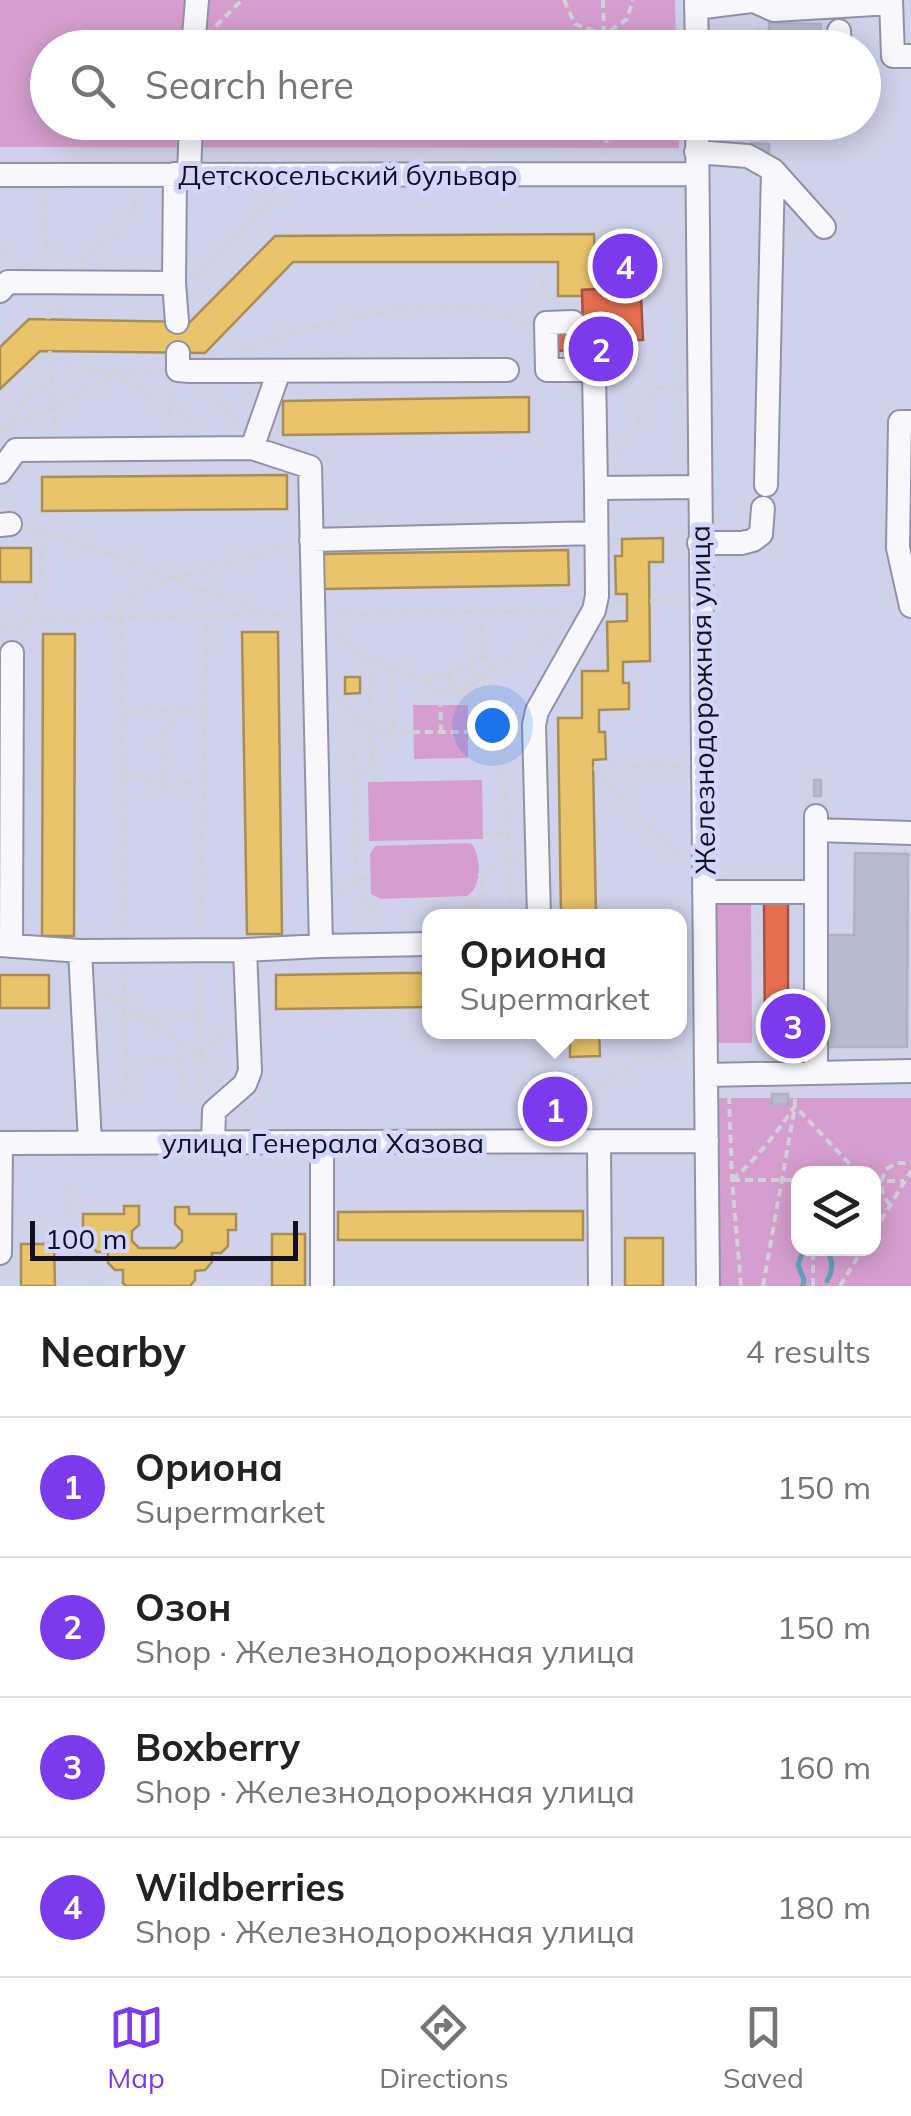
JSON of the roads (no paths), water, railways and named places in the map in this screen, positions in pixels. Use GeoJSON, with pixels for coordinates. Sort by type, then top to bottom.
{"type":"FeatureCollection","features":[{"type":"Feature","properties":{"kind":"street"},"geometry":{"type":"LineString","coordinates":[[197,0],[199,30]]}},
{"type":"Feature","properties":{"kind":"street"},"geometry":{"type":"LineString","coordinates":[[697,30],[696,4],[758,1],[774,10],[891,1],[892,56],[911,56]]}},
{"type":"Feature","properties":{"kind":"street"},"geometry":{"type":"LineString","coordinates":[[177,322],[175,288],[188,140]]}},
{"type":"Feature","properties":{"kind":"street","name":"Железнодорожная улица"},"geometry":{"type":"LineString","coordinates":[[697,140],[708,1286]]}},
{"type":"Feature","properties":{"kind":"street","name":"Детскосельский бульвар"},"geometry":{"type":"LineString","coordinates":[[0,176],[607,173],[748,156],[773,170]]}},
{"type":"Feature","properties":{"kind":"street"},"geometry":{"type":"LineString","coordinates":[[773,170],[824,227]]}},
{"type":"Feature","properties":{"kind":"street"},"geometry":{"type":"LineString","coordinates":[[700,543],[742,543],[760,534],[773,170]]}},
{"type":"Feature","properties":{"kind":"street"},"geometry":{"type":"LineString","coordinates":[[0,291],[8,282],[175,288]]}},
{"type":"Feature","properties":{"kind":"street"},"geometry":{"type":"LineString","coordinates":[[539,909],[534,725],[537,711],[594,610],[598,596],[594,370],[547,370],[546,328],[573,322]]}},
{"type":"Feature","properties":{"kind":"street"},"geometry":{"type":"LineString","coordinates":[[182,364],[278,372],[507,370]]}},
{"type":"Feature","properties":{"kind":"street"},"geometry":{"type":"LineString","coordinates":[[253,444],[278,372]]}},
{"type":"Feature","properties":{"kind":"street"},"geometry":{"type":"LineString","coordinates":[[911,422],[900,422],[898,548],[911,606]]}},
{"type":"Feature","properties":{"kind":"street"},"geometry":{"type":"LineString","coordinates":[[0,472],[16,450],[253,444],[310,467],[321,946]]}},
{"type":"Feature","properties":{"kind":"street"},"geometry":{"type":"LineString","coordinates":[[596,488],[699,488]]}},
{"type":"Feature","properties":{"kind":"street"},"geometry":{"type":"LineString","coordinates":[[311,540],[596,533]]}},
{"type":"Feature","properties":{"kind":"street"},"geometry":{"type":"LineString","coordinates":[[12,653],[6,945],[80,951],[422,944]]}},
{"type":"Feature","properties":{"kind":"street"},"geometry":{"type":"LineString","coordinates":[[806,1073],[816,823],[911,833]]}},
{"type":"Feature","properties":{"kind":"street"},"geometry":{"type":"LineString","coordinates":[[704,892],[816,892]]}},
{"type":"Feature","properties":{"kind":"street"},"geometry":{"type":"LineString","coordinates":[[212,1142],[214,1111],[246,1084],[250,1071],[244,950]]}},
{"type":"Feature","properties":{"kind":"street"},"geometry":{"type":"LineString","coordinates":[[80,951],[90,1142]]}},
{"type":"Feature","properties":{"kind":"street"},"geometry":{"type":"LineString","coordinates":[[706,1075],[911,1071]]}},
{"type":"Feature","properties":{"kind":"street"},"geometry":{"type":"LineString","coordinates":[[322,1142],[322,1286]]}},
{"type":"Feature","properties":{"kind":"street"},"geometry":{"type":"LineString","coordinates":[[599,1142],[600,1286]]}},
{"type":"Feature","properties":{"kind":"street","name":"улица Генерала Хазова"},"geometry":{"type":"LineString","coordinates":[[1,1143],[706,1142]]}},
{"type":"Feature","properties":{"kind":"street"},"geometry":{"type":"LineString","coordinates":[[0,1253],[1,1143]]}},
{"type":"Feature","properties":{"kind":"waterway"},"geometry":{"type":"LineString","coordinates":[[801,1256],[798,1265],[803,1286]]}},
{"type":"Feature","properties":{"kind":"waterway"},"geometry":{"type":"LineString","coordinates":[[827,1281],[830,1256]]}},
{"type":"Feature","properties":{"kind":"place","name":"Wildberries"},"geometry":{"type":"Point","coordinates":[625,266]}},
{"type":"Feature","properties":{"kind":"place","name":"Озон"},"geometry":{"type":"Point","coordinates":[601,349]}},
{"type":"Feature","properties":{"kind":"place","name":"Boxberry"},"geometry":{"type":"Point","coordinates":[793,1026]}},
{"type":"Feature","properties":{"kind":"place","name":"Ориона"},"geometry":{"type":"Point","coordinates":[555,1109]}}]}
